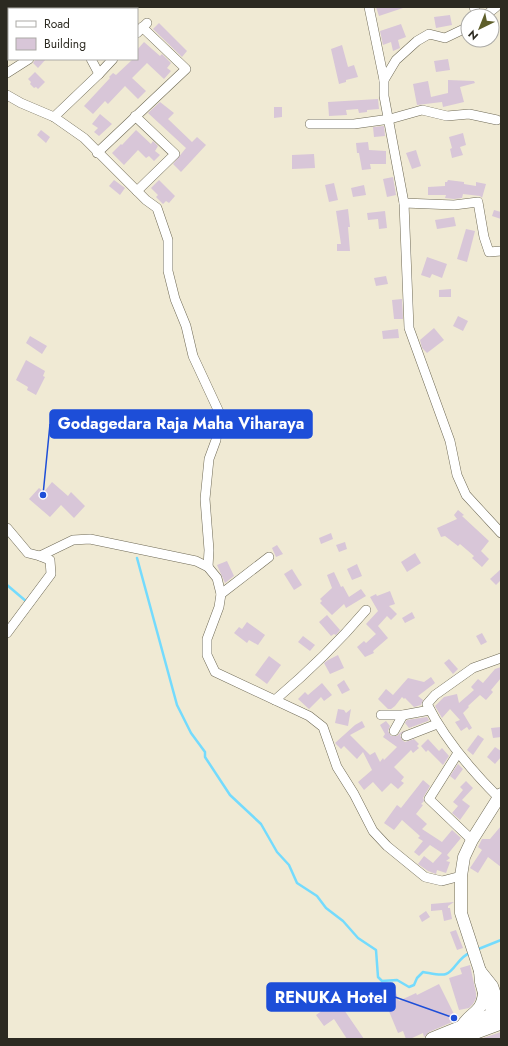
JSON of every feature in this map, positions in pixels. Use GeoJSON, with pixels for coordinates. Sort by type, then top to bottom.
{"type":"FeatureCollection","features":[{"type":"Feature","properties":{"kind":"highway"},"geometry":{"type":"LineString","coordinates":[[432,1039],[462,1026],[499,1015]]}},
{"type":"Feature","properties":{"kind":"highway"},"geometry":{"type":"LineString","coordinates":[[458,1039],[499,1015]]}},
{"type":"Feature","properties":{"kind":"main road"},"geometry":{"type":"LineString","coordinates":[[499,1015],[492,990],[479,966],[461,913],[461,876],[464,857],[472,840],[500,796]]}},
{"type":"Feature","properties":{"kind":"main road"},"geometry":{"type":"LineString","coordinates":[[462,1026],[468,1017],[481,1007],[492,990]]}},
{"type":"Feature","properties":{"kind":"street"},"geometry":{"type":"LineString","coordinates":[[369,7],[384,80],[384,96],[390,119],[404,203],[409,328],[450,441],[457,475],[466,496],[501,533]]}},
{"type":"Feature","properties":{"kind":"street"},"geometry":{"type":"LineString","coordinates":[[98,153],[135,116],[186,69],[142,28]]}},
{"type":"Feature","properties":{"kind":"street"},"geometry":{"type":"LineString","coordinates":[[384,80],[396,60],[417,41],[429,34],[445,38],[460,31]]}},
{"type":"Feature","properties":{"kind":"street"},"geometry":{"type":"LineString","coordinates":[[7,73],[27,60]]}},
{"type":"Feature","properties":{"kind":"street"},"geometry":{"type":"LineString","coordinates":[[92,60],[99,74]]}},
{"type":"Feature","properties":{"kind":"street"},"geometry":{"type":"LineString","coordinates":[[54,117],[112,60]]}},
{"type":"Feature","properties":{"kind":"street"},"geometry":{"type":"LineString","coordinates":[[7,95],[21,103],[54,117],[84,138],[146,200],[157,208],[168,240],[168,271],[175,299],[186,326],[193,356],[219,412],[216,440],[209,459],[205,499],[209,550],[208,567]]}},
{"type":"Feature","properties":{"kind":"street"},"geometry":{"type":"LineString","coordinates":[[310,124],[354,124],[390,119],[422,110],[447,116],[469,114],[497,120]]}},
{"type":"Feature","properties":{"kind":"street"},"geometry":{"type":"LineString","coordinates":[[135,116],[175,154],[137,191]]}},
{"type":"Feature","properties":{"kind":"street"},"geometry":{"type":"LineString","coordinates":[[404,203],[454,205],[478,202],[484,237],[489,252],[501,251]]}},
{"type":"Feature","properties":{"kind":"street"},"geometry":{"type":"LineString","coordinates":[[7,528],[28,553],[50,560],[51,574],[7,633]]}},
{"type":"Feature","properties":{"kind":"street"},"geometry":{"type":"LineString","coordinates":[[40,556],[73,540],[90,539],[196,560],[208,567],[217,578],[221,594],[219,607],[207,639],[207,655],[215,672],[309,716],[324,727],[337,767],[354,794],[373,831],[387,846],[425,877],[442,881],[461,876]]}},
{"type":"Feature","properties":{"kind":"street"},"geometry":{"type":"LineString","coordinates":[[221,594],[269,557]]}},
{"type":"Feature","properties":{"kind":"street"},"geometry":{"type":"LineString","coordinates":[[275,700],[304,676],[343,638],[366,610]]}},
{"type":"Feature","properties":{"kind":"street"},"geometry":{"type":"LineString","coordinates":[[500,796],[479,777],[458,753],[437,724],[427,704],[435,695],[473,668],[501,658]]}},
{"type":"Feature","properties":{"kind":"street"},"geometry":{"type":"LineString","coordinates":[[381,715],[403,715],[430,710]]}},
{"type":"Feature","properties":{"kind":"street"},"geometry":{"type":"LineString","coordinates":[[394,732],[403,715]]}},
{"type":"Feature","properties":{"kind":"street"},"geometry":{"type":"LineString","coordinates":[[406,736],[437,724]]}},
{"type":"Feature","properties":{"kind":"street"},"geometry":{"type":"LineString","coordinates":[[458,753],[429,799],[472,840]]}},
{"type":"Feature","properties":{"kind":"building"},"geometry":{"type":"Polygon","coordinates":[[[376,7],[402,7],[403,8],[379,16],[376,7]]]}},
{"type":"Feature","properties":{"kind":"building"},"geometry":{"type":"Polygon","coordinates":[[[450,15],[452,25],[436,28],[434,17],[450,15]]]}},
{"type":"Feature","properties":{"kind":"building"},"geometry":{"type":"Polygon","coordinates":[[[159,23],[187,51],[182,57],[153,29],[159,23]]]}},
{"type":"Feature","properties":{"kind":"building"},"geometry":{"type":"Polygon","coordinates":[[[401,24],[406,37],[398,40],[400,48],[393,51],[391,42],[383,45],[380,31],[401,24]]]}},
{"type":"Feature","properties":{"kind":"building"},"geometry":{"type":"Polygon","coordinates":[[[144,42],[160,56],[162,54],[171,63],[167,68],[171,71],[164,79],[147,63],[132,78],[146,91],[138,99],[125,86],[108,104],[105,101],[93,114],[84,106],[113,73],[116,75],[132,60],[138,60],[138,49],[144,42]]]}},
{"type":"Feature","properties":{"kind":"building"},"geometry":{"type":"Polygon","coordinates":[[[342,45],[348,67],[354,65],[358,77],[346,80],[346,82],[339,84],[331,49],[342,45]]]}},
{"type":"Feature","properties":{"kind":"building"},"geometry":{"type":"Polygon","coordinates":[[[448,59],[450,70],[436,72],[434,61],[448,59]]]}},
{"type":"Feature","properties":{"kind":"building"},"geometry":{"type":"Polygon","coordinates":[[[35,60],[45,60],[38,68],[33,63],[35,60]]]}},
{"type":"Feature","properties":{"kind":"building"},"geometry":{"type":"Polygon","coordinates":[[[35,72],[45,82],[38,89],[36,87],[34,88],[30,84],[31,82],[28,79],[35,72]]]}},
{"type":"Feature","properties":{"kind":"building"},"geometry":{"type":"Polygon","coordinates":[[[448,80],[474,81],[475,83],[460,87],[464,102],[443,107],[442,102],[417,105],[413,84],[428,81],[431,97],[448,93],[448,80]]]}},
{"type":"Feature","properties":{"kind":"building"},"geometry":{"type":"Polygon","coordinates":[[[378,99],[379,109],[367,110],[367,112],[359,113],[358,109],[346,110],[347,115],[329,116],[328,102],[378,99]]]}},
{"type":"Feature","properties":{"kind":"building"},"geometry":{"type":"Polygon","coordinates":[[[160,102],[174,113],[168,119],[192,142],[197,137],[206,145],[181,172],[173,164],[186,148],[148,113],[160,102]]]}},
{"type":"Feature","properties":{"kind":"building"},"geometry":{"type":"Polygon","coordinates":[[[274,107],[282,107],[282,117],[274,118],[274,107]]]}},
{"type":"Feature","properties":{"kind":"building"},"geometry":{"type":"Polygon","coordinates":[[[100,114],[112,124],[99,136],[94,132],[98,128],[92,124],[100,114]]]}},
{"type":"Feature","properties":{"kind":"building"},"geometry":{"type":"Polygon","coordinates":[[[384,126],[385,136],[374,137],[373,127],[384,126]]]}},
{"type":"Feature","properties":{"kind":"building"},"geometry":{"type":"Polygon","coordinates":[[[41,130],[50,137],[46,143],[37,135],[41,130]]]}},
{"type":"Feature","properties":{"kind":"building"},"geometry":{"type":"Polygon","coordinates":[[[136,130],[151,144],[153,141],[158,146],[155,151],[160,155],[154,161],[149,156],[146,158],[138,150],[124,165],[112,153],[136,130]]]}},
{"type":"Feature","properties":{"kind":"building"},"geometry":{"type":"Polygon","coordinates":[[[463,133],[466,145],[460,147],[463,155],[452,158],[450,149],[452,148],[449,137],[463,133]]]}},
{"type":"Feature","properties":{"kind":"building"},"geometry":{"type":"Polygon","coordinates":[[[368,142],[369,150],[386,151],[386,164],[370,164],[371,169],[362,170],[356,143],[368,142]]]}},
{"type":"Feature","properties":{"kind":"building"},"geometry":{"type":"Polygon","coordinates":[[[416,150],[421,166],[412,169],[406,153],[416,150]]]}},
{"type":"Feature","properties":{"kind":"building"},"geometry":{"type":"Polygon","coordinates":[[[314,154],[315,168],[292,169],[292,155],[314,154]]]}},
{"type":"Feature","properties":{"kind":"building"},"geometry":{"type":"Polygon","coordinates":[[[393,177],[396,195],[387,197],[383,179],[393,177]]]}},
{"type":"Feature","properties":{"kind":"building"},"geometry":{"type":"Polygon","coordinates":[[[114,180],[125,188],[120,195],[109,186],[114,180]]]}},
{"type":"Feature","properties":{"kind":"building"},"geometry":{"type":"Polygon","coordinates":[[[159,180],[175,196],[169,203],[166,201],[163,204],[156,197],[158,195],[151,188],[159,180]]]}},
{"type":"Feature","properties":{"kind":"building"},"geometry":{"type":"Polygon","coordinates":[[[448,180],[464,182],[464,184],[476,186],[476,182],[486,184],[482,198],[480,196],[463,194],[462,198],[454,199],[445,198],[446,195],[428,195],[428,187],[445,186],[445,182],[448,180]]]}},
{"type":"Feature","properties":{"kind":"building"},"geometry":{"type":"Polygon","coordinates":[[[334,183],[338,200],[329,202],[325,185],[334,183]]]}},
{"type":"Feature","properties":{"kind":"building"},"geometry":{"type":"Polygon","coordinates":[[[364,185],[366,195],[353,197],[351,188],[364,185]]]}},
{"type":"Feature","properties":{"kind":"building"},"geometry":{"type":"Polygon","coordinates":[[[348,209],[350,251],[337,251],[337,244],[341,244],[336,211],[348,209]]]}},
{"type":"Feature","properties":{"kind":"building"},"geometry":{"type":"Polygon","coordinates":[[[494,210],[501,212],[501,219],[492,216],[494,210]]]}},
{"type":"Feature","properties":{"kind":"building"},"geometry":{"type":"Polygon","coordinates":[[[385,211],[387,228],[379,229],[378,219],[368,220],[367,213],[385,211]]]}},
{"type":"Feature","properties":{"kind":"building"},"geometry":{"type":"Polygon","coordinates":[[[454,217],[456,226],[437,229],[435,220],[454,217]]]}},
{"type":"Feature","properties":{"kind":"building"},"geometry":{"type":"Polygon","coordinates":[[[466,229],[475,231],[467,262],[457,259],[466,229]]]}},
{"type":"Feature","properties":{"kind":"building"},"geometry":{"type":"Polygon","coordinates":[[[427,257],[447,264],[442,278],[432,274],[430,278],[421,275],[427,257]]]}},
{"type":"Feature","properties":{"kind":"building"},"geometry":{"type":"Polygon","coordinates":[[[386,276],[388,284],[376,286],[374,278],[386,276]]]}},
{"type":"Feature","properties":{"kind":"building"},"geometry":{"type":"Polygon","coordinates":[[[451,289],[451,297],[439,297],[439,290],[451,289]]]}},
{"type":"Feature","properties":{"kind":"building"},"geometry":{"type":"Polygon","coordinates":[[[402,299],[403,319],[394,319],[392,300],[402,299]]]}},
{"type":"Feature","properties":{"kind":"building"},"geometry":{"type":"Polygon","coordinates":[[[458,316],[468,321],[463,331],[453,326],[458,316]]]}},
{"type":"Feature","properties":{"kind":"building"},"geometry":{"type":"Polygon","coordinates":[[[434,328],[444,340],[427,353],[422,348],[420,340],[434,328]]]}},
{"type":"Feature","properties":{"kind":"building"},"geometry":{"type":"Polygon","coordinates":[[[398,329],[399,338],[383,339],[382,331],[398,329]]]}},
{"type":"Feature","properties":{"kind":"building"},"geometry":{"type":"Polygon","coordinates":[[[30,336],[47,346],[42,354],[26,343],[30,336]]]}},
{"type":"Feature","properties":{"kind":"building"},"geometry":{"type":"Polygon","coordinates":[[[26,360],[45,371],[43,376],[45,377],[36,395],[27,390],[28,387],[16,380],[26,360]]]}},
{"type":"Feature","properties":{"kind":"building"},"geometry":{"type":"Polygon","coordinates":[[[52,482],[68,496],[71,492],[85,506],[74,518],[61,505],[50,517],[29,499],[39,488],[44,492],[52,482]]]}},
{"type":"Feature","properties":{"kind":"building"},"geometry":{"type":"Polygon","coordinates":[[[458,510],[464,515],[462,516],[489,541],[481,551],[489,559],[482,567],[472,558],[474,556],[460,544],[458,546],[445,536],[441,537],[437,528],[457,519],[454,515],[458,510]]]}},
{"type":"Feature","properties":{"kind":"building"},"geometry":{"type":"Polygon","coordinates":[[[331,533],[333,539],[321,544],[319,538],[331,533]]]}},
{"type":"Feature","properties":{"kind":"building"},"geometry":{"type":"Polygon","coordinates":[[[345,542],[347,549],[339,552],[336,545],[345,542]]]}},
{"type":"Feature","properties":{"kind":"building"},"geometry":{"type":"Polygon","coordinates":[[[277,545],[283,554],[276,557],[272,548],[277,545]]]}},
{"type":"Feature","properties":{"kind":"building"},"geometry":{"type":"Polygon","coordinates":[[[415,553],[421,563],[407,572],[401,562],[415,553]]]}},
{"type":"Feature","properties":{"kind":"building"},"geometry":{"type":"Polygon","coordinates":[[[227,561],[234,576],[225,583],[217,565],[227,561]]]}},
{"type":"Feature","properties":{"kind":"building"},"geometry":{"type":"Polygon","coordinates":[[[357,564],[362,576],[352,580],[347,569],[357,564]]]}},
{"type":"Feature","properties":{"kind":"building"},"geometry":{"type":"Polygon","coordinates":[[[292,569],[302,585],[294,590],[284,574],[292,569]]]}},
{"type":"Feature","properties":{"kind":"building"},"geometry":{"type":"Polygon","coordinates":[[[501,569],[501,580],[496,585],[490,579],[501,569]]]}},
{"type":"Feature","properties":{"kind":"building"},"geometry":{"type":"Polygon","coordinates":[[[334,572],[341,587],[343,586],[349,597],[361,589],[366,596],[346,608],[344,604],[332,615],[320,603],[322,601],[320,599],[332,588],[327,575],[334,572]]]}},
{"type":"Feature","properties":{"kind":"building"},"geometry":{"type":"Polygon","coordinates":[[[390,591],[395,604],[389,606],[397,614],[391,620],[387,616],[378,626],[388,638],[373,651],[374,653],[365,657],[357,647],[364,641],[366,643],[376,634],[366,624],[378,611],[370,597],[390,591]]]}},
{"type":"Feature","properties":{"kind":"building"},"geometry":{"type":"Polygon","coordinates":[[[412,612],[415,618],[405,623],[402,618],[412,612]]]}},
{"type":"Feature","properties":{"kind":"building"},"geometry":{"type":"Polygon","coordinates":[[[327,615],[340,630],[336,635],[334,634],[331,636],[319,622],[327,615]]]}},
{"type":"Feature","properties":{"kind":"building"},"geometry":{"type":"Polygon","coordinates":[[[247,622],[265,635],[258,645],[249,640],[247,643],[234,633],[239,627],[242,629],[247,622]]]}},
{"type":"Feature","properties":{"kind":"building"},"geometry":{"type":"Polygon","coordinates":[[[482,633],[487,642],[481,645],[476,636],[482,633]]]}},
{"type":"Feature","properties":{"kind":"building"},"geometry":{"type":"Polygon","coordinates":[[[303,636],[315,645],[310,651],[298,642],[303,636]]]}},
{"type":"Feature","properties":{"kind":"building"},"geometry":{"type":"Polygon","coordinates":[[[338,655],[344,668],[330,674],[324,663],[338,655]]]}},
{"type":"Feature","properties":{"kind":"building"},"geometry":{"type":"Polygon","coordinates":[[[269,656],[281,665],[267,684],[255,675],[269,656]]]}},
{"type":"Feature","properties":{"kind":"building"},"geometry":{"type":"Polygon","coordinates":[[[449,659],[458,669],[453,674],[444,663],[449,659]]]}},
{"type":"Feature","properties":{"kind":"building"},"geometry":{"type":"Polygon","coordinates":[[[501,667],[501,678],[491,690],[493,692],[486,700],[480,695],[463,713],[472,728],[469,730],[467,727],[461,731],[455,722],[460,720],[450,709],[442,718],[435,706],[444,697],[457,694],[459,703],[474,690],[471,687],[478,679],[483,683],[495,669],[501,667]]]}},
{"type":"Feature","properties":{"kind":"building"},"geometry":{"type":"Polygon","coordinates":[[[431,677],[435,683],[418,696],[423,700],[421,705],[414,707],[402,697],[395,706],[388,709],[378,699],[386,689],[393,695],[408,678],[424,682],[431,677]]]}},
{"type":"Feature","properties":{"kind":"building"},"geometry":{"type":"Polygon","coordinates":[[[344,680],[350,690],[342,694],[337,685],[344,680]]]}},
{"type":"Feature","properties":{"kind":"building"},"geometry":{"type":"Polygon","coordinates":[[[322,683],[332,695],[324,701],[321,697],[309,709],[298,699],[305,692],[308,695],[322,683]]]}},
{"type":"Feature","properties":{"kind":"building"},"geometry":{"type":"Polygon","coordinates":[[[338,709],[344,710],[346,713],[351,709],[348,726],[335,723],[338,709]]]}},
{"type":"Feature","properties":{"kind":"building"},"geometry":{"type":"Polygon","coordinates":[[[427,717],[429,720],[428,721],[409,728],[405,723],[407,720],[427,717]]]}},
{"type":"Feature","properties":{"kind":"building"},"geometry":{"type":"Polygon","coordinates":[[[362,721],[365,727],[350,735],[370,755],[375,752],[380,762],[397,747],[383,737],[385,734],[380,725],[386,721],[390,726],[388,731],[391,736],[397,736],[405,730],[400,735],[402,740],[405,742],[414,739],[419,744],[417,746],[419,748],[413,753],[411,750],[394,767],[404,777],[401,781],[404,783],[398,789],[391,783],[382,792],[373,782],[364,790],[358,782],[372,770],[363,752],[357,759],[344,746],[341,749],[335,743],[355,725],[362,721]]]}},
{"type":"Feature","properties":{"kind":"building"},"geometry":{"type":"Polygon","coordinates":[[[501,727],[501,737],[493,738],[491,728],[501,727]]]}},
{"type":"Feature","properties":{"kind":"building"},"geometry":{"type":"Polygon","coordinates":[[[478,735],[484,739],[473,755],[467,750],[478,735]]]}},
{"type":"Feature","properties":{"kind":"building"},"geometry":{"type":"Polygon","coordinates":[[[428,739],[439,751],[442,748],[449,756],[443,765],[428,750],[426,752],[421,746],[428,739]]]}},
{"type":"Feature","properties":{"kind":"building"},"geometry":{"type":"Polygon","coordinates":[[[495,747],[501,751],[501,757],[495,764],[487,757],[495,747]]]}},
{"type":"Feature","properties":{"kind":"building"},"geometry":{"type":"Polygon","coordinates":[[[458,764],[463,769],[455,780],[450,776],[458,764]]]}},
{"type":"Feature","properties":{"kind":"building"},"geometry":{"type":"Polygon","coordinates":[[[423,780],[430,786],[423,798],[424,801],[421,804],[423,805],[416,814],[427,824],[422,829],[442,842],[452,830],[461,838],[447,855],[450,858],[446,861],[450,862],[446,873],[437,870],[436,874],[428,871],[418,864],[424,856],[433,863],[442,853],[430,845],[419,856],[414,852],[423,841],[418,838],[420,836],[402,820],[394,830],[384,823],[397,805],[401,808],[423,780]]]}},
{"type":"Feature","properties":{"kind":"building"},"geometry":{"type":"Polygon","coordinates":[[[466,781],[473,788],[462,800],[470,806],[460,820],[452,813],[458,806],[453,802],[463,790],[460,787],[466,781]]]}},
{"type":"Feature","properties":{"kind":"building"},"geometry":{"type":"Polygon","coordinates":[[[501,826],[501,867],[488,857],[478,873],[470,868],[482,850],[478,847],[482,839],[490,839],[501,826]]]}},
{"type":"Feature","properties":{"kind":"building"},"geometry":{"type":"Polygon","coordinates":[[[454,902],[448,906],[448,908],[450,908],[452,919],[444,921],[442,910],[431,911],[431,904],[454,902]]]}},
{"type":"Feature","properties":{"kind":"building"},"geometry":{"type":"Polygon","coordinates":[[[426,911],[430,917],[422,922],[419,916],[426,911]]]}},
{"type":"Feature","properties":{"kind":"building"},"geometry":{"type":"Polygon","coordinates":[[[456,930],[463,948],[457,950],[450,932],[456,930]]]}},
{"type":"Feature","properties":{"kind":"building"},"geometry":{"type":"Polygon","coordinates":[[[470,965],[476,998],[469,1008],[459,1010],[449,978],[462,974],[460,968],[470,965]]]}},
{"type":"Feature","properties":{"kind":"building"},"geometry":{"type":"Polygon","coordinates":[[[439,984],[457,1020],[429,1032],[424,1037],[423,1033],[410,1039],[406,1039],[403,1031],[398,1033],[381,992],[394,987],[399,1001],[416,993],[417,995],[439,984]]]}},
{"type":"Feature","properties":{"kind":"building"},"geometry":{"type":"Polygon","coordinates":[[[338,1001],[364,1039],[347,1039],[334,1019],[324,1026],[316,1015],[338,1001]]]}},
{"type":"Feature","properties":{"kind":"building"},"geometry":{"type":"Polygon","coordinates":[[[501,1032],[501,1039],[483,1039],[483,1038],[501,1032]]]}},
{"type":"Feature","properties":{"kind":"waterway"},"geometry":{"type":"LineString","coordinates":[[137,558],[177,705],[191,733],[205,752],[205,757],[230,795],[261,824],[277,852],[289,865],[297,883],[317,896],[326,908],[343,921],[358,938],[376,950],[378,977],[382,981],[397,980],[409,987],[414,985],[417,978],[423,972],[441,975],[446,974],[452,970],[462,958],[470,953]]}},
{"type":"Feature","properties":{"kind":"waterway"},"geometry":{"type":"LineString","coordinates":[[7,585],[27,602]]}},
{"type":"Feature","properties":{"kind":"waterway"},"geometry":{"type":"LineString","coordinates":[[476,950],[501,940]]}},
{"type":"Feature","properties":{"kind":"place","name":"Godagedara Raja Maha Viharaya"},"geometry":{"type":"Point","coordinates":[43,495]}},
{"type":"Feature","properties":{"kind":"place","name":"RENUKA Hotel"},"geometry":{"type":"Point","coordinates":[454,1018]}}]}
